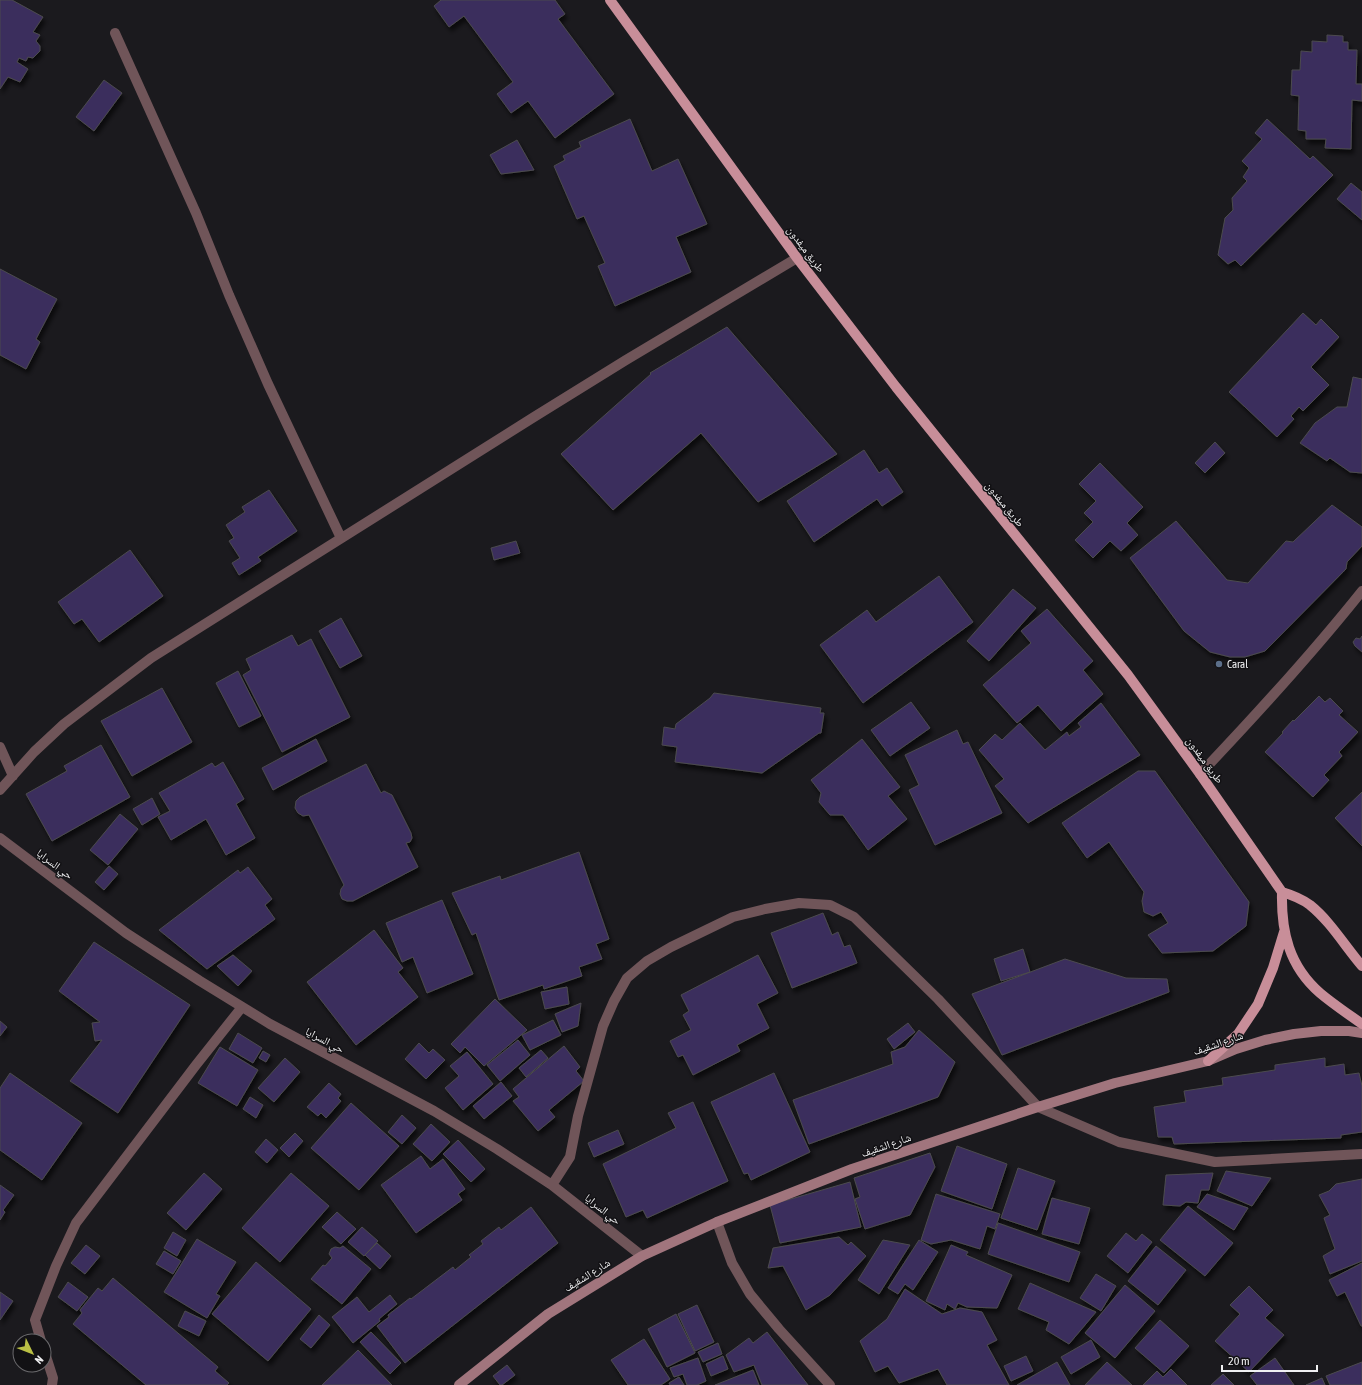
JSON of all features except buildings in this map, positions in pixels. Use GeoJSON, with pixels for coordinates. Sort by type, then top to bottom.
{"type":"FeatureCollection","features":[{"type":"Feature","properties":{"kind":"main road","name":"طريق ميفدون"},"geometry":{"type":"LineString","coordinates":[[610,0],[797,258],[896,387],[1128,675],[1200,774],[1282,892]]}},
{"type":"Feature","properties":{"kind":"main road"},"geometry":{"type":"LineString","coordinates":[[1362,966],[1358,953],[1322,916],[1309,904],[1282,892],[1284,932],[1290,952],[1300,971],[1319,992],[1362,1024]]}},
{"type":"Feature","properties":{"kind":"main road"},"geometry":{"type":"LineString","coordinates":[[1208,1061],[1238,1034],[1258,1004],[1273,968],[1284,932]]}},
{"type":"Feature","properties":{"kind":"main road","name":"شارع الشقيف"},"geometry":{"type":"LineString","coordinates":[[459,1385],[548,1314],[642,1256],[718,1222],[852,1169],[1038,1106],[1115,1082],[1208,1061],[1236,1049],[1265,1040],[1294,1034],[1321,1031],[1349,1031],[1362,1033]]}},
{"type":"Feature","properties":{"kind":"street"},"geometry":{"type":"LineString","coordinates":[[115,32],[193,206],[229,295],[268,384],[341,538]]}},
{"type":"Feature","properties":{"kind":"street"},"geometry":{"type":"LineString","coordinates":[[0,790],[34,752],[64,724],[152,658],[612,368],[797,258]]}},
{"type":"Feature","properties":{"kind":"street"},"geometry":{"type":"LineString","coordinates":[[1200,774],[1306,659],[1362,591]]}},
{"type":"Feature","properties":{"kind":"street"},"geometry":{"type":"LineString","coordinates":[[0,747],[13,776]]}},
{"type":"Feature","properties":{"kind":"street","name":"حي السرايا"},"geometry":{"type":"LineString","coordinates":[[0,838],[126,933],[270,1024],[434,1111],[497,1149],[552,1185],[642,1256]]}},
{"type":"Feature","properties":{"kind":"street"},"geometry":{"type":"LineString","coordinates":[[552,1185],[570,1157],[578,1116],[603,1026],[614,1001],[627,978],[646,961],[671,947],[733,917],[799,902],[830,906],[854,917],[938,999],[1038,1106],[1118,1142],[1215,1162],[1362,1154]]}},
{"type":"Feature","properties":{"kind":"street"},"geometry":{"type":"LineString","coordinates":[[39,1333],[35,1320],[56,1266],[76,1223],[242,1007]]}},
{"type":"Feature","properties":{"kind":"street"},"geometry":{"type":"LineString","coordinates":[[718,1222],[732,1263],[750,1294],[778,1329],[830,1385]]}},
{"type":"Feature","properties":{"kind":"street"},"geometry":{"type":"LineString","coordinates":[[51,1373],[53,1378],[52,1385]]}},
{"type":"Feature","properties":{"kind":"place","name":"Caral"},"geometry":{"type":"Point","coordinates":[1219,664]}}]}
